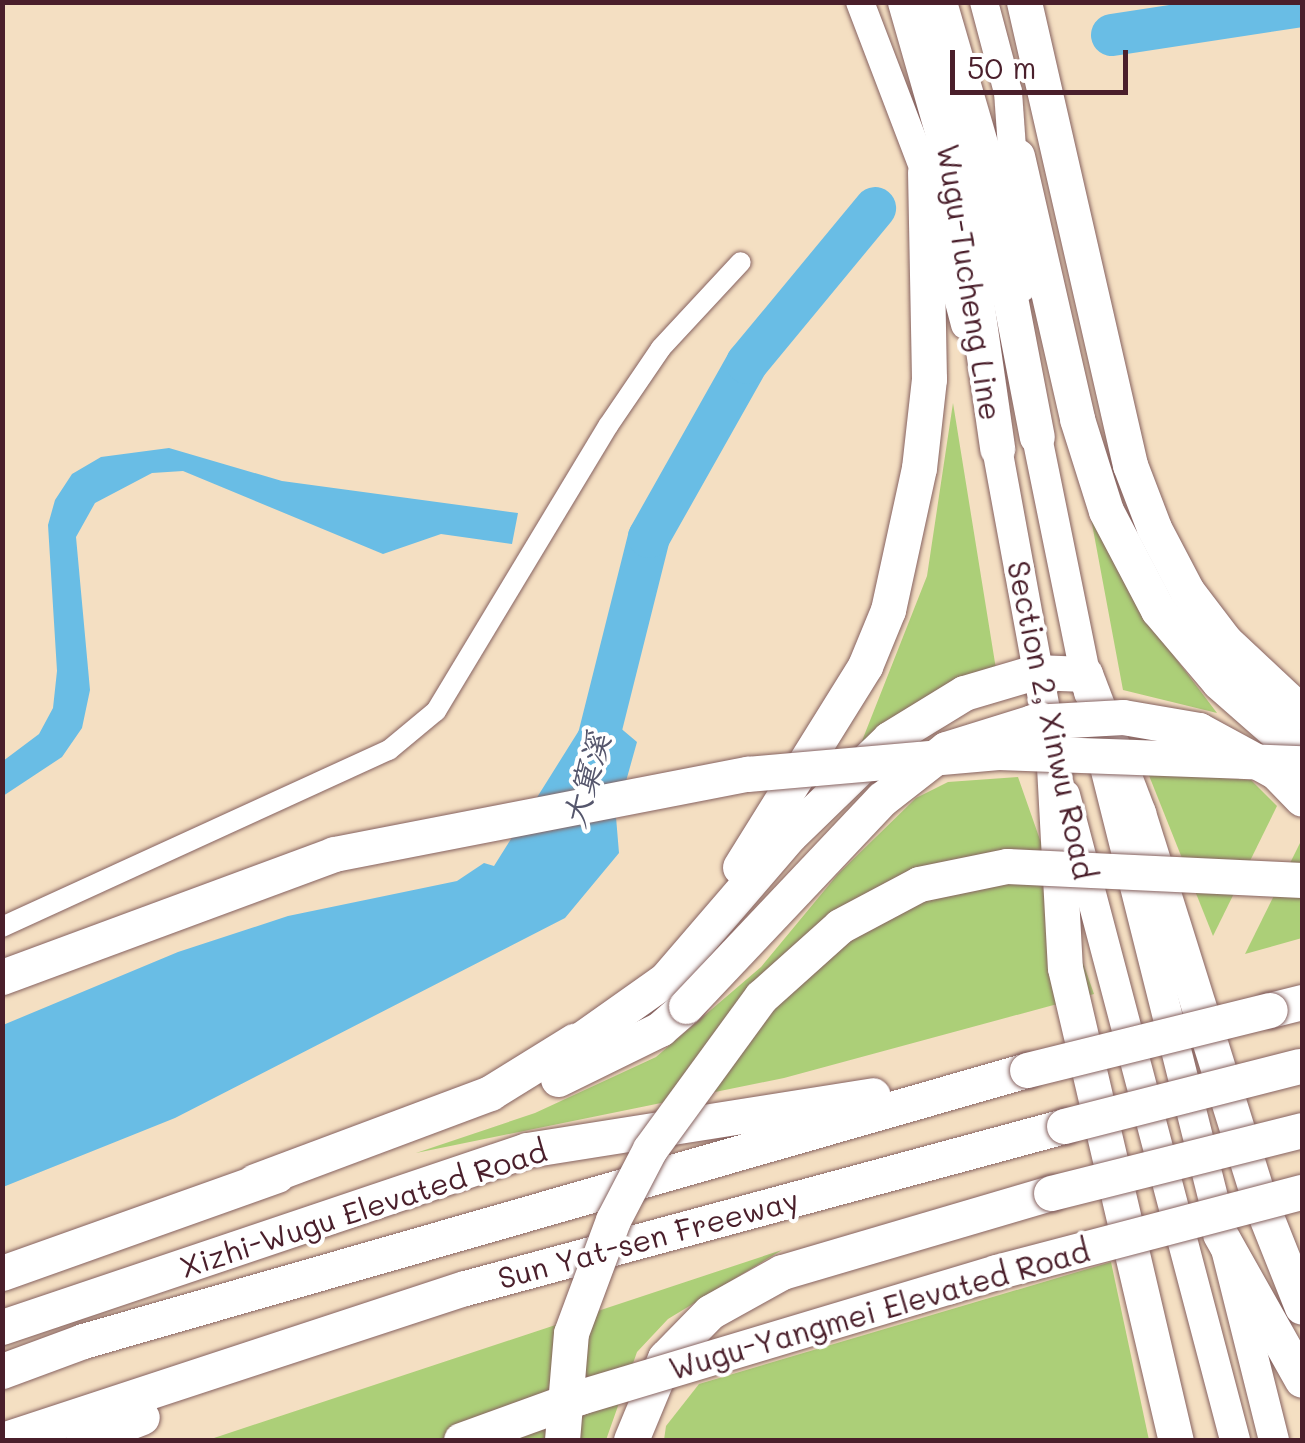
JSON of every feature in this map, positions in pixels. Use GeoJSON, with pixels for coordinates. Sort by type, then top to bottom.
{"type":"FeatureCollection","features":[{"type":"Feature","properties":{"kind":"highway","name":"Wugu-Tucheng Line"},"geometry":{"type":"LineString","coordinates":[[905,2],[976,196],[1036,437]]}},
{"type":"Feature","properties":{"kind":"highway","name":"Wugu-Tucheng Line"},"geometry":{"type":"LineString","coordinates":[[939,2],[958,51],[976,196],[997,448]]}},
{"type":"Feature","properties":{"kind":"highway"},"geometry":{"type":"LineString","coordinates":[[1024,2],[1130,465],[1186,591],[1225,641],[1302,713]]}},
{"type":"Feature","properties":{"kind":"highway"},"geometry":{"type":"LineString","coordinates":[[1017,156],[1077,419],[1106,511],[1158,610],[1218,682],[1302,759]]}},
{"type":"Feature","properties":{"kind":"highway"},"geometry":{"type":"LineString","coordinates":[[556,1057],[616,1004],[732,880],[865,666],[888,610],[919,468],[929,378],[926,172]]}},
{"type":"Feature","properties":{"kind":"highway"},"geometry":{"type":"LineString","coordinates":[[2,1272],[490,1093],[556,1057],[666,979],[804,821],[889,739],[964,694],[1036,672],[1085,674],[1138,812],[1259,1199],[1302,1307]]}},
{"type":"Feature","properties":{"kind":"highway"},"geometry":{"type":"LineString","coordinates":[[255,1180],[378,1149],[553,1081],[660,1029],[882,799],[946,749],[1032,722],[1123,718],[1200,730],[1276,772],[1302,799]]}},
{"type":"Feature","properties":{"kind":"highway"},"geometry":{"type":"LineString","coordinates":[[1053,748],[1065,968],[1176,1440]]}},
{"type":"Feature","properties":{"kind":"highway"},"geometry":{"type":"LineString","coordinates":[[2,977],[334,854],[747,774],[998,752],[1302,759]]}},
{"type":"Feature","properties":{"kind":"highway"},"geometry":{"type":"LineString","coordinates":[[562,1440],[571,1333],[614,1220],[650,1149],[761,997],[840,926],[919,884],[1007,866],[1302,880]]}},
{"type":"Feature","properties":{"kind":"highway","name":"Sun Yat-sen Freeway"},"geometry":{"type":"LineString","coordinates":[[2,1371],[83,1341],[1027,1070],[1286,1006]]}},
{"type":"Feature","properties":{"kind":"highway","name":"Sun Yat-sen Freeway"},"geometry":{"type":"LineString","coordinates":[[2,1440],[465,1288],[1301,1065]]}},
{"type":"Feature","properties":{"kind":"highway","name":"Xizhi-Wugu Elevated Road"},"geometry":{"type":"LineString","coordinates":[[2,1327],[527,1150],[1027,1070]]}},
{"type":"Feature","properties":{"kind":"highway"},"geometry":{"type":"LineString","coordinates":[[631,1440],[666,1358],[710,1312],[782,1272],[1051,1193],[1302,1130]]}},
{"type":"Feature","properties":{"kind":"highway","name":"Wugu-Yangmei Elevated Road"},"geometry":{"type":"LineString","coordinates":[[461,1440],[580,1397],[996,1272],[1302,1192]]}},
{"type":"Feature","properties":{"kind":"highway"},"geometry":{"type":"LineString","coordinates":[[1220,1234],[1302,1380]]}},
{"type":"Feature","properties":{"kind":"highway"},"geometry":{"type":"LineString","coordinates":[[83,1440],[465,1288]]}},
{"type":"Feature","properties":{"kind":"main road","name":"Section 2, Xinwu Road"},"geometry":{"type":"LineString","coordinates":[[860,2],[926,172],[997,448],[1053,748],[1235,1440]]}},
{"type":"Feature","properties":{"kind":"main road","name":"Section 2, Xinwu Road"},"geometry":{"type":"LineString","coordinates":[[984,2],[1008,92],[1017,156],[1036,437],[1113,814],[1274,1440]]}},
{"type":"Feature","properties":{"kind":"main road"},"geometry":{"type":"LineString","coordinates":[[1162,1369],[1192,1440]]}},
{"type":"Feature","properties":{"kind":"street"},"geometry":{"type":"LineString","coordinates":[[2,927],[389,750],[436,711],[608,426],[661,348],[741,262]]}},
{"type":"Feature","properties":{"kind":"green space"},"geometry":{"type":"Polygon","coordinates":[[[953,403],[996,669],[858,751],[927,576],[953,403]]]}},
{"type":"Feature","properties":{"kind":"green space"},"geometry":{"type":"Polygon","coordinates":[[[1087,497],[1155,631],[1217,713],[1123,690],[1087,497]]]}},
{"type":"Feature","properties":{"kind":"green space"},"geometry":{"type":"Polygon","coordinates":[[[1148,773],[1251,780],[1277,806],[1213,936],[1148,773]]]}},
{"type":"Feature","properties":{"kind":"green space"},"geometry":{"type":"Polygon","coordinates":[[[1018,777],[1094,994],[784,1078],[416,1153],[535,1113],[656,1057],[761,967],[838,874],[916,798],[948,782],[1018,777]]]}},
{"type":"Feature","properties":{"kind":"green space"},"geometry":{"type":"Polygon","coordinates":[[[1302,839],[1302,938],[1245,954],[1302,839]]]}},
{"type":"Feature","properties":{"kind":"green space"},"geometry":{"type":"Polygon","coordinates":[[[782,1250],[668,1319],[637,1352],[606,1440],[208,1440],[782,1250]]]}},
{"type":"Feature","properties":{"kind":"green space"},"geometry":{"type":"Polygon","coordinates":[[[1111,1262],[1149,1440],[664,1440],[666,1426],[699,1384],[1111,1262]]]}},
{"type":"Feature","properties":{"kind":"water"},"geometry":{"type":"Polygon","coordinates":[[[169,448],[282,481],[518,513],[512,544],[441,534],[383,554],[183,471],[152,473],[95,503],[76,537],[90,690],[82,728],[62,757],[3,796],[3,761],[39,734],[53,708],[57,671],[48,525],[55,500],[72,474],[101,457],[169,448]]]}},
{"type":"Feature","properties":{"kind":"water"},"geometry":{"type":"Polygon","coordinates":[[[605,715],[637,742],[616,817],[619,853],[565,918],[175,1118],[3,1187],[3,1025],[178,952],[288,916],[457,881],[484,863],[494,866],[583,724],[605,715]]]}},
{"type":"Feature","properties":{"kind":"waterway","name":"大窠溪"},"geometry":{"type":"LineString","coordinates":[[1112,35],[1302,6]]}},
{"type":"Feature","properties":{"kind":"waterway","name":"大窠溪"},"geometry":{"type":"LineString","coordinates":[[591,768],[649,537],[747,363],[875,208]]}}]}
